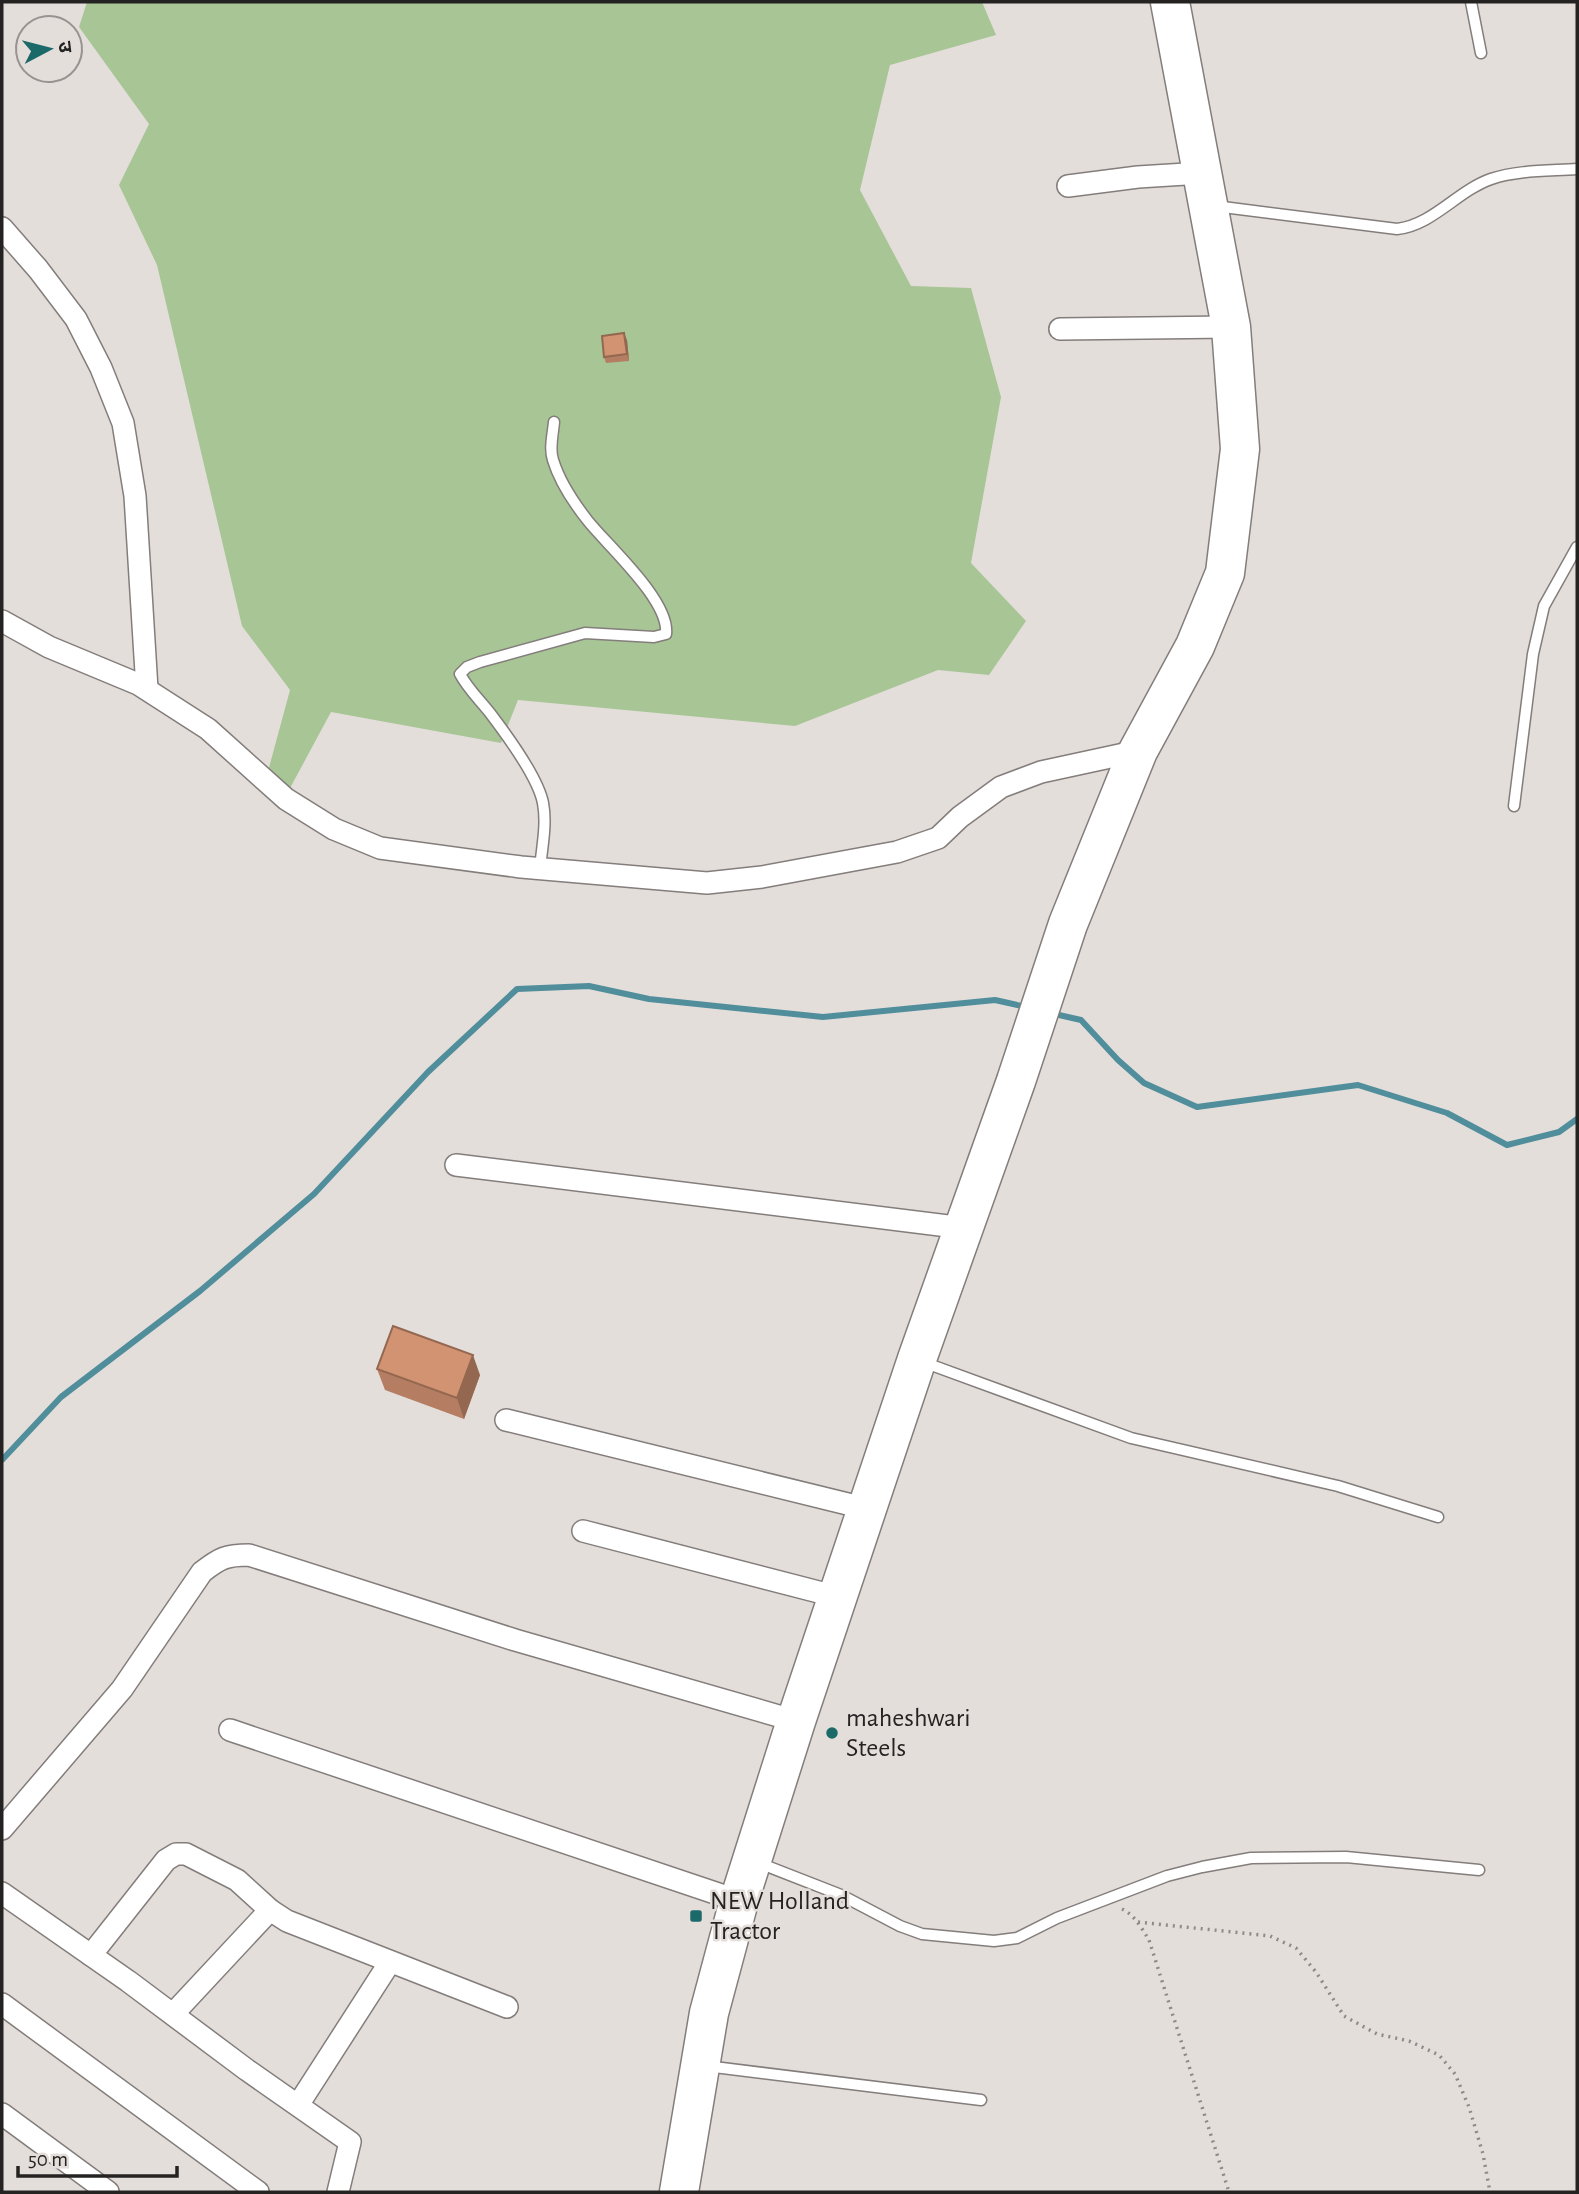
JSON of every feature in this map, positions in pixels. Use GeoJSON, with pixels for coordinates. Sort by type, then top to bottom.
{"type":"FeatureCollection","features":[{"type":"Feature","properties":{"kind":"highway"},"geometry":{"type":"LineString","coordinates":[[679,2192],[709,2013],[738,1901],[917,1359],[1016,1081],[1068,924],[1138,751],[1195,646],[1225,573],[1240,449],[1231,327],[1170,2]]}},
{"type":"Feature","properties":{"kind":"street"},"geometry":{"type":"LineString","coordinates":[[1068,186],[1138,177],[1205,189]]}},
{"type":"Feature","properties":{"kind":"street"},"geometry":{"type":"LineString","coordinates":[[2,228],[38,269],[76,320],[101,368],[123,423],[135,496],[147,689]]}},
{"type":"Feature","properties":{"kind":"street"},"geometry":{"type":"LineString","coordinates":[[1060,329],[1231,327]]}},
{"type":"Feature","properties":{"kind":"street"},"geometry":{"type":"LineString","coordinates":[[2,621],[49,647],[147,689],[208,729],[286,799],[334,829],[380,848],[540,869],[707,883],[762,877],[897,852],[938,838],[960,817],[1001,787],[1041,772],[1138,751]]}},
{"type":"Feature","properties":{"kind":"street"},"geometry":{"type":"LineString","coordinates":[[456,1165],[964,1228]]}},
{"type":"Feature","properties":{"kind":"street"},"geometry":{"type":"LineString","coordinates":[[506,1420],[868,1508]]}},
{"type":"Feature","properties":{"kind":"street"},"geometry":{"type":"LineString","coordinates":[[583,1531],[838,1597]]}},
{"type":"Feature","properties":{"kind":"street"},"geometry":{"type":"LineString","coordinates":[[2,1829],[122,1689],[202,1572],[218,1559],[232,1555],[249,1555],[516,1640],[796,1721]]}},
{"type":"Feature","properties":{"kind":"street"},"geometry":{"type":"LineString","coordinates":[[230,1730],[738,1901]]}},
{"type":"Feature","properties":{"kind":"street"},"geometry":{"type":"LineString","coordinates":[[91,1955],[166,1860],[176,1854],[186,1854],[237,1880],[270,1910],[287,1921],[507,2007]]}},
{"type":"Feature","properties":{"kind":"street"},"geometry":{"type":"LineString","coordinates":[[2,1893],[351,2142],[338,2192]]}},
{"type":"Feature","properties":{"kind":"street"},"geometry":{"type":"LineString","coordinates":[[173,2014],[270,1910]]}},
{"type":"Feature","properties":{"kind":"street"},"geometry":{"type":"LineString","coordinates":[[298,2105],[390,1962]]}},
{"type":"Feature","properties":{"kind":"street"},"geometry":{"type":"LineString","coordinates":[[2,2004],[258,2192]]}},
{"type":"Feature","properties":{"kind":"street"},"geometry":{"type":"LineString","coordinates":[[2,2114],[108,2192]]}},
{"type":"Feature","properties":{"kind":"lane"},"geometry":{"type":"LineString","coordinates":[[1471,2],[1481,53]]}},
{"type":"Feature","properties":{"kind":"lane"},"geometry":{"type":"LineString","coordinates":[[1205,189],[1397,229],[1424,221],[1457,197],[1492,179],[1520,173],[1577,169]]}},
{"type":"Feature","properties":{"kind":"lane"},"geometry":{"type":"LineString","coordinates":[[540,869],[544,829],[543,801],[531,774],[460,674],[467,667],[480,662],[585,633],[654,637],[666,634],[667,625],[657,604],[643,585],[588,522],[566,492],[552,457],[554,422]]}},
{"type":"Feature","properties":{"kind":"lane"},"geometry":{"type":"LineString","coordinates":[[1514,806],[1536,642],[1544,606],[1577,547]]}},
{"type":"Feature","properties":{"kind":"lane"},"geometry":{"type":"LineString","coordinates":[[917,1359],[1131,1438],[1338,1486],[1438,1517]]}},
{"type":"Feature","properties":{"kind":"lane"},"geometry":{"type":"LineString","coordinates":[[751,1860],[841,1895],[900,1926],[922,1934],[994,1941],[1017,1938],[1056,1918],[1167,1876],[1251,1858],[1346,1857],[1479,1870]]}},
{"type":"Feature","properties":{"kind":"lane"},"geometry":{"type":"LineString","coordinates":[[700,2065],[981,2100]]}},
{"type":"Feature","properties":{"kind":"path"},"geometry":{"type":"LineString","coordinates":[[1105,1900],[1128,1912],[1149,1940],[1229,2192]]}},
{"type":"Feature","properties":{"kind":"path"},"geometry":{"type":"LineString","coordinates":[[1138,1922],[1270,1936],[1296,1948],[1316,1972],[1344,2016],[1377,2034],[1409,2040],[1439,2054],[1455,2074],[1469,2107],[1490,2192]]}},
{"type":"Feature","properties":{"kind":"green space"},"geometry":{"type":"Polygon","coordinates":[[[87,2],[982,2],[996,35],[890,65],[860,190],[911,286],[971,288],[1001,397],[971,563],[1026,621],[989,675],[938,670],[795,726],[518,700],[501,743],[331,712],[289,790],[267,775],[290,690],[242,626],[157,265],[119,185],[149,124],[84,34],[83,14],[87,2]]]}},
{"type":"Feature","properties":{"kind":"building"},"geometry":{"type":"Polygon","coordinates":[[[624,333],[627,354],[604,357],[602,336],[624,333]]]}},
{"type":"Feature","properties":{"kind":"building"},"geometry":{"type":"Polygon","coordinates":[[[393,1326],[473,1355],[457,1398],[377,1369],[393,1326]]]}},
{"type":"Feature","properties":{"kind":"waterway"},"geometry":{"type":"LineString","coordinates":[[2,1460],[61,1397],[200,1291],[314,1194],[428,1072],[517,989],[589,986],[649,999],[823,1017],[995,1000],[1026,1007]]}},
{"type":"Feature","properties":{"kind":"waterway"},"geometry":{"type":"LineString","coordinates":[[1050,1013],[1081,1020],[1118,1060],[1144,1083],[1197,1107],[1358,1085],[1447,1113],[1507,1145],[1559,1132],[1577,1119]]}},
{"type":"Feature","properties":{"kind":"place","name":"maheshwari Steels"},"geometry":{"type":"Point","coordinates":[832,1733]}},
{"type":"Feature","properties":{"kind":"place","name":"NEW Holland Tractor"},"geometry":{"type":"Point","coordinates":[696,1916]}}]}
